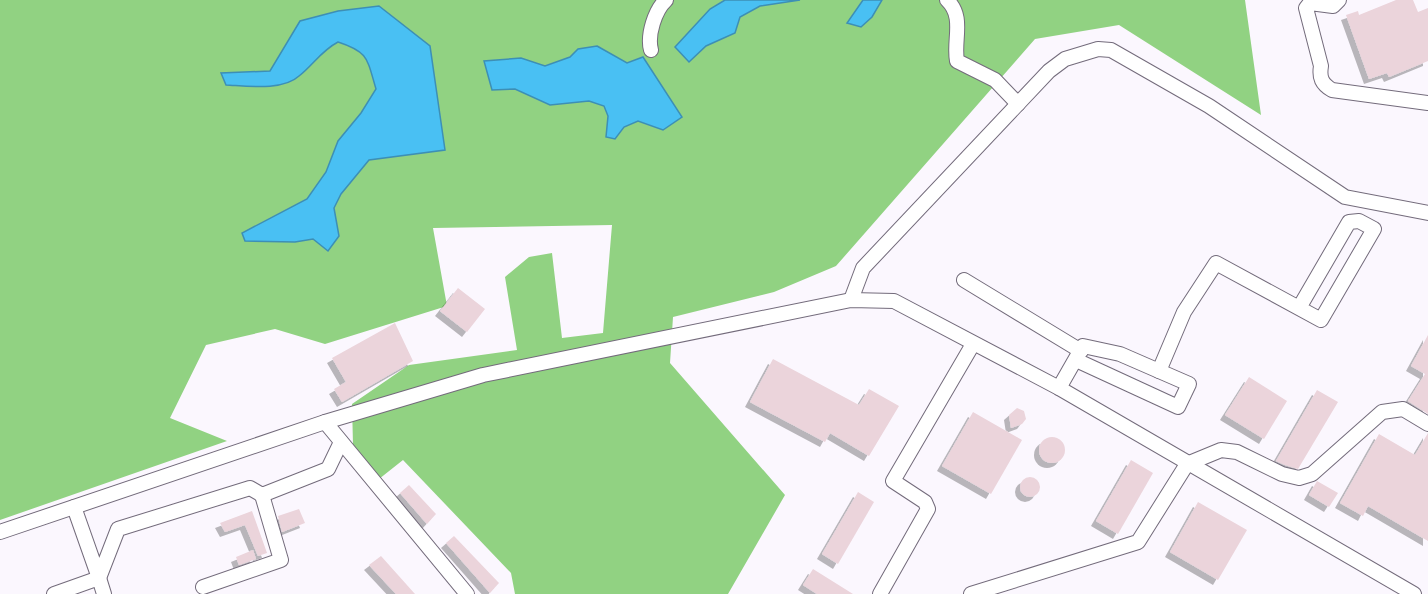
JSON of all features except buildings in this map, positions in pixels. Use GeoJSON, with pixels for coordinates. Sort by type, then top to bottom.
{"type":"FeatureCollection","features":[{"type":"Feature","properties":{"kind":"street"},"geometry":{"type":"LineString","coordinates":[[651,50],[649,42],[654,23],[660,6],[666,0]]}},
{"type":"Feature","properties":{"kind":"street"},"geometry":{"type":"LineString","coordinates":[[947,0],[952,5],[958,26],[957,61],[995,80],[1018,104]]}},
{"type":"Feature","properties":{"kind":"street"},"geometry":{"type":"LineString","coordinates":[[1339,0],[1333,6],[1310,3],[1306,8],[1324,85],[1332,90],[1428,103]]}},
{"type":"Feature","properties":{"kind":"street"},"geometry":{"type":"LineString","coordinates":[[851,300],[863,268],[1049,71],[1065,59],[1098,49],[1111,50],[1209,106],[1345,197],[1428,213]]}},
{"type":"Feature","properties":{"kind":"street"},"geometry":{"type":"LineString","coordinates":[[1160,371],[1184,312],[1216,263],[1321,320],[1374,229],[1359,221],[1349,222],[1299,308]]}},
{"type":"Feature","properties":{"kind":"street"},"geometry":{"type":"LineString","coordinates":[[964,280],[1078,355],[1178,407],[1189,384],[1120,354],[1083,346],[1078,355],[1059,388]]}},
{"type":"Feature","properties":{"kind":"street"},"geometry":{"type":"LineString","coordinates":[[0,532],[325,422],[483,375],[851,300],[894,301],[1059,388],[1414,594]]}},
{"type":"Feature","properties":{"kind":"street"},"geometry":{"type":"LineString","coordinates":[[880,594],[928,509],[925,502],[893,481],[973,344]]}},
{"type":"Feature","properties":{"kind":"street"},"geometry":{"type":"LineString","coordinates":[[971,594],[1138,542],[1187,464],[1221,450],[1237,453],[1282,474],[1299,478],[1312,474],[1382,412],[1403,408],[1428,424]]}},
{"type":"Feature","properties":{"kind":"street"},"geometry":{"type":"LineString","coordinates":[[325,422],[466,594]]}},
{"type":"Feature","properties":{"kind":"street"},"geometry":{"type":"LineString","coordinates":[[262,495],[328,469],[341,442]]}},
{"type":"Feature","properties":{"kind":"street"},"geometry":{"type":"LineString","coordinates":[[54,594],[99,578],[118,529],[250,488],[262,495],[281,560],[203,587]]}},
{"type":"Feature","properties":{"kind":"street"},"geometry":{"type":"LineString","coordinates":[[74,507],[104,594]]}},
{"type":"Feature","properties":{"kind":"green space"},"geometry":{"type":"Polygon","coordinates":[[[0,0],[1245,0],[1261,115],[1119,25],[1035,39],[836,266],[774,292],[673,317],[670,363],[785,495],[728,594],[515,594],[511,573],[403,460],[379,479],[353,445],[352,404],[409,365],[517,350],[505,277],[529,257],[552,253],[562,338],[603,333],[612,225],[433,228],[447,306],[325,344],[275,329],[206,345],[170,418],[227,441],[0,520],[0,0]]]}},
{"type":"Feature","properties":{"kind":"water"},"geometry":{"type":"Polygon","coordinates":[[[725,0],[800,0],[760,6],[740,17],[735,33],[706,46],[689,62],[675,47],[710,9],[725,0]]]}},
{"type":"Feature","properties":{"kind":"water"},"geometry":{"type":"Polygon","coordinates":[[[863,0],[882,0],[872,17],[861,27],[847,23],[863,0]]]}},
{"type":"Feature","properties":{"kind":"water"},"geometry":{"type":"Polygon","coordinates":[[[379,6],[430,46],[445,150],[369,160],[341,194],[334,208],[339,236],[328,251],[313,239],[295,242],[245,241],[242,233],[307,199],[326,172],[338,141],[361,113],[376,89],[371,70],[361,53],[338,42],[327,49],[299,76],[284,84],[274,86],[226,85],[221,73],[270,71],[300,21],[338,11],[379,6]]]}},
{"type":"Feature","properties":{"kind":"water"},"geometry":{"type":"Polygon","coordinates":[[[597,46],[627,63],[643,57],[682,117],[663,130],[638,121],[624,127],[615,139],[606,137],[608,116],[604,106],[589,101],[550,105],[515,89],[492,90],[484,61],[521,58],[545,66],[570,57],[578,49],[597,46]]]}}]}
